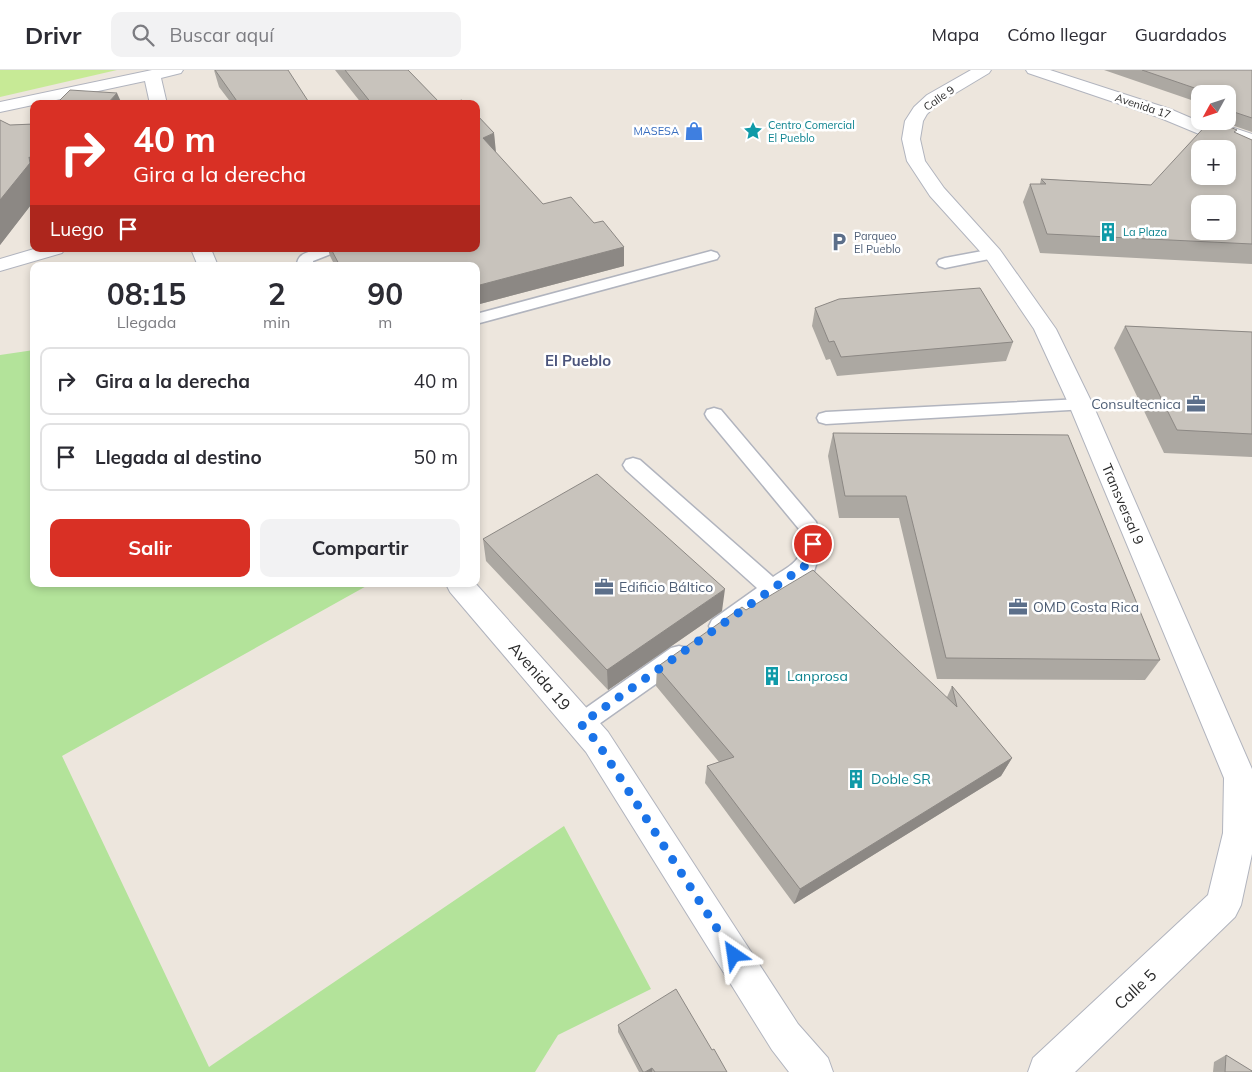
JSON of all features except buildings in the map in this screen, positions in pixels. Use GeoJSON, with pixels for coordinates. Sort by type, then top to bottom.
{"type":"FeatureCollection","features":[{"type":"Feature","properties":{"kind":"street"},"geometry":{"type":"LineString","coordinates":[[33,100],[175,70]]}},
{"type":"Feature","properties":{"kind":"street","name":"Calle 9"},"geometry":{"type":"LineString","coordinates":[[910,138],[914,121],[920,111],[933,99],[983,70]]}},
{"type":"Feature","properties":{"kind":"street","name":"Avenida 17"},"geometry":{"type":"LineString","coordinates":[[1034,70],[1252,140]]}},
{"type":"Feature","properties":{"kind":"street"},"geometry":{"type":"LineString","coordinates":[[152,75],[158,100]]}},
{"type":"Feature","properties":{"kind":"street"},"geometry":{"type":"LineString","coordinates":[[0,107],[30,101]]}},
{"type":"Feature","properties":{"kind":"street"},"geometry":{"type":"LineString","coordinates":[[1164,113],[1252,151]]}},
{"type":"Feature","properties":{"kind":"street","name":"Transversal 9"},"geometry":{"type":"LineString","coordinates":[[910,138],[916,161],[937,192],[993,254],[1045,329],[1081,405],[1240,778],[1240,833],[1223,905]]}},
{"type":"Feature","properties":{"kind":"street"},"geometry":{"type":"LineString","coordinates":[[0,265],[45,252]]}},
{"type":"Feature","properties":{"kind":"street","name":"Avenida 19"},"geometry":{"type":"LineString","coordinates":[[463,587],[597,742],[785,1037],[814,1072]]}},
{"type":"Feature","properties":{"kind":"street","name":"Calle 5"},"geometry":{"type":"LineString","coordinates":[[1046,1072],[1223,905]]}},
{"type":"Feature","properties":{"kind":"lane"},"geometry":{"type":"LineString","coordinates":[[305,262],[305,259],[322,252]]}},
{"type":"Feature","properties":{"kind":"lane"},"geometry":{"type":"LineString","coordinates":[[945,263],[993,254]]}},
{"type":"Feature","properties":{"kind":"lane"},"geometry":{"type":"LineString","coordinates":[[480,319],[711,256]]}},
{"type":"Feature","properties":{"kind":"lane"},"geometry":{"type":"LineString","coordinates":[[826,418],[1081,405]]}},
{"type":"Feature","properties":{"kind":"lane"},"geometry":{"type":"LineString","coordinates":[[581,724],[806,565],[813,544],[809,527],[714,414]]}},
{"type":"Feature","properties":{"kind":"lane"},"geometry":{"type":"LineString","coordinates":[[633,465],[772,589]]}},
{"type":"Feature","properties":{"kind":"green space"},"geometry":{"type":"Polygon","coordinates":[[[0,70],[117,70],[0,97],[0,70]]]}},
{"type":"Feature","properties":{"kind":"green space"},"geometry":{"type":"Polygon","coordinates":[[[30,351],[30,587],[365,587],[62,756],[209,1067],[564,826],[651,989],[558,1035],[535,1072],[0,1072],[0,355],[30,351]]]}},
{"type":"Feature","properties":{"kind":"place","name":"MASESA"},"geometry":{"type":"Point","coordinates":[694,131]}},
{"type":"Feature","properties":{"kind":"place","name":"Centro Comercial El Pueblo"},"geometry":{"type":"Point","coordinates":[753,131]}},
{"type":"Feature","properties":{"kind":"place","name":"La Plaza"},"geometry":{"type":"Point","coordinates":[1108,232]}},
{"type":"Feature","properties":{"kind":"place","name":"Parqueo El Pueblo"},"geometry":{"type":"Point","coordinates":[839,242]}},
{"type":"Feature","properties":{"kind":"place","name":"Consultecnica"},"geometry":{"type":"Point","coordinates":[1196,404]}},
{"type":"Feature","properties":{"kind":"place","name":"Edificio Báltico"},"geometry":{"type":"Point","coordinates":[604,587]}},
{"type":"Feature","properties":{"kind":"place","name":"OMD Costa Rica"},"geometry":{"type":"Point","coordinates":[1018,607]}},
{"type":"Feature","properties":{"kind":"place","name":"Lanprosa"},"geometry":{"type":"Point","coordinates":[772,676]}},
{"type":"Feature","properties":{"kind":"place","name":"Doble SR"},"geometry":{"type":"Point","coordinates":[856,779]}},
{"type":"Feature","properties":{"kind":"district","name":"El Pueblo"},"geometry":{"type":"Point","coordinates":[578,360]}},
{"type":"Feature","properties":{"kind":"route"},"geometry":{"type":"LineString","coordinates":[[734,955],[597,742],[581,724],[806,565],[813,544]]}}]}
